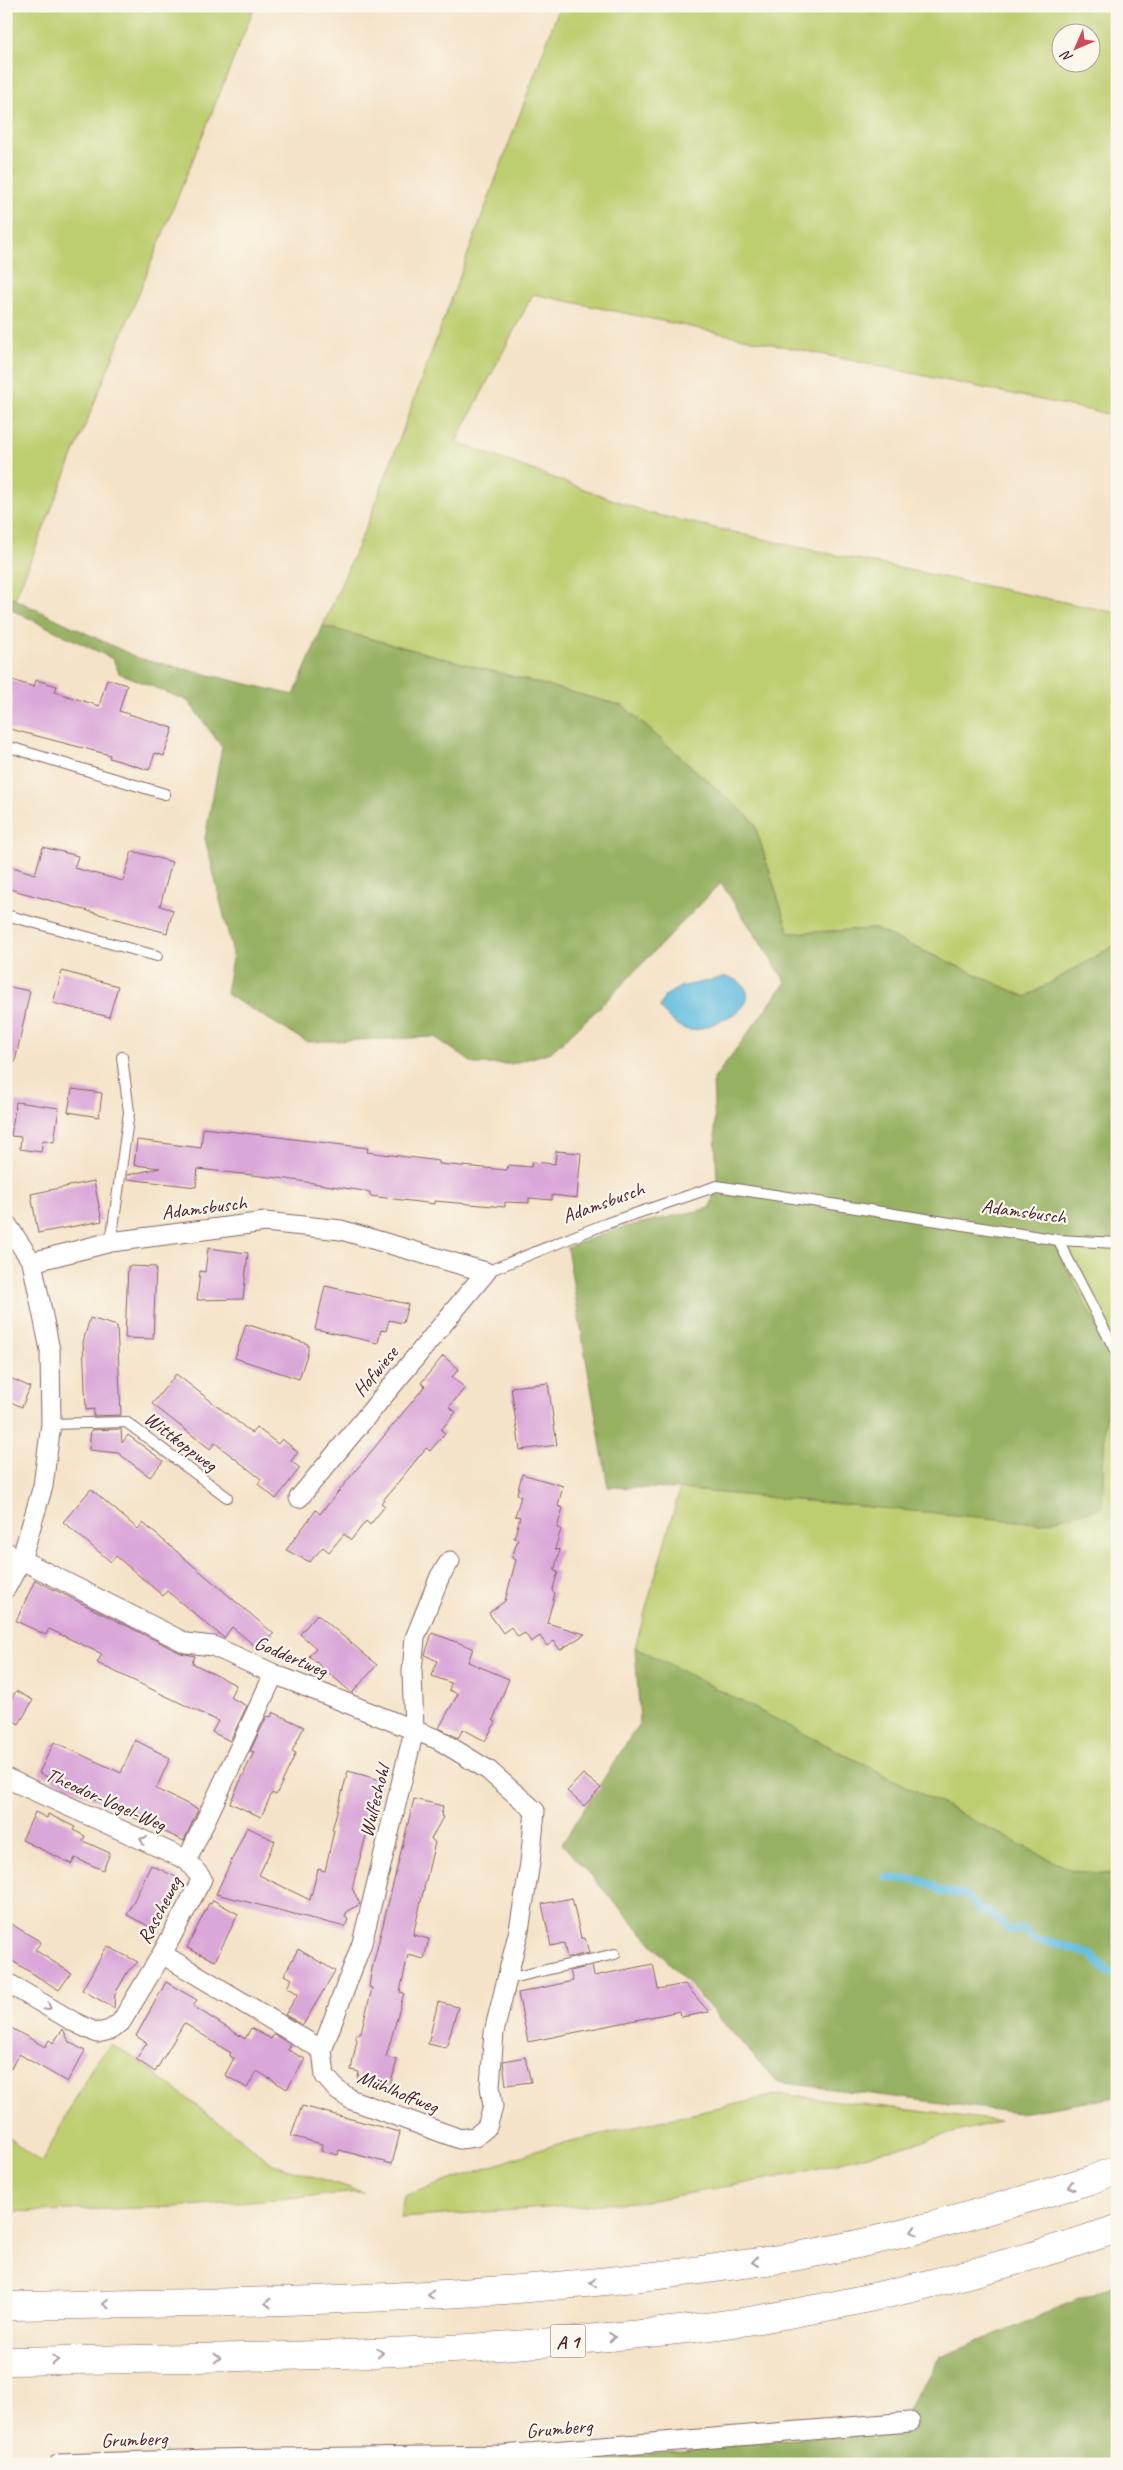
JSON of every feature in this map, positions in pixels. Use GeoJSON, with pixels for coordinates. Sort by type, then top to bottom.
{"type":"FeatureCollection","features":[{"type":"Feature","properties":{"kind":"highway"},"geometry":{"type":"LineString","coordinates":[[6,2306],[272,2303],[511,2290],[641,2278],[812,2254],[893,2236],[1081,2183],[1117,2170]]}},
{"type":"Feature","properties":{"kind":"highway","name":"A 1"},"geometry":{"type":"LineString","coordinates":[[6,2361],[297,2357],[477,2349],[644,2334],[781,2316],[903,2290],[1052,2251],[1117,2230]]}},
{"type":"Feature","properties":{"kind":"street","name":"Adamsbusch"},"geometry":{"type":"LineString","coordinates":[[32,1262],[111,1242],[265,1222],[341,1230],[486,1272]]}},
{"type":"Feature","properties":{"kind":"street"},"geometry":{"type":"LineString","coordinates":[[6,1223],[32,1262],[50,1350],[51,1424],[43,1486],[13,1556],[6,1588]]}},
{"type":"Feature","properties":{"kind":"street","name":"Hofwiese"},"geometry":{"type":"LineString","coordinates":[[299,1498],[486,1272]]}},
{"type":"Feature","properties":{"kind":"street","name":"Goddertweg"},"geometry":{"type":"LineString","coordinates":[[13,1556],[186,1643],[213,1646],[274,1674],[439,1740],[488,1770],[534,1811]]}},
{"type":"Feature","properties":{"kind":"street","name":"Wulfeshohl"},"geometry":{"type":"LineString","coordinates":[[322,2050],[362,1943],[414,1731],[412,1671],[415,1638],[440,1576],[450,1561]]}},
{"type":"Feature","properties":{"kind":"street","name":"Rascheweg"},"geometry":{"type":"LineString","coordinates":[[6,1982],[74,2022],[97,2033],[110,2030],[121,2022],[162,1954],[202,1879],[187,1860],[274,1674]]}},
{"type":"Feature","properties":{"kind":"street","name":"Theodor-Vogel-Weg"},"geometry":{"type":"LineString","coordinates":[[6,1778],[187,1860]]}},
{"type":"Feature","properties":{"kind":"street","name":"Mühlhoffweg"},"geometry":{"type":"LineString","coordinates":[[322,2050],[325,2076],[337,2090],[352,2100],[460,2139],[475,2137],[487,2127],[493,2108],[490,2086],[494,2032],[524,1901],[534,1811]]}},
{"type":"Feature","properties":{"kind":"street"},"geometry":{"type":"LineString","coordinates":[[162,1954],[322,2050]]}},
{"type":"Feature","properties":{"kind":"street","name":"Grumberg"},"geometry":{"type":"LineString","coordinates":[[59,2464],[502,2456],[910,2422]]}},
{"type":"Feature","properties":{"kind":"lane"},"geometry":{"type":"LineString","coordinates":[[6,746],[165,794]]}},
{"type":"Feature","properties":{"kind":"lane"},"geometry":{"type":"LineString","coordinates":[[6,915],[156,956]]}},
{"type":"Feature","properties":{"kind":"lane"},"geometry":{"type":"LineString","coordinates":[[111,1242],[130,1112],[122,1057]]}},
{"type":"Feature","properties":{"kind":"lane","name":"Adamsbusch"},"geometry":{"type":"LineString","coordinates":[[486,1272],[605,1224],[717,1186],[1058,1240],[1117,1243]]}},
{"type":"Feature","properties":{"kind":"lane"},"geometry":{"type":"LineString","coordinates":[[1058,1240],[1117,1354]]}},
{"type":"Feature","properties":{"kind":"lane","name":"Wittkoppweg"},"geometry":{"type":"LineString","coordinates":[[51,1424],[126,1422],[227,1497]]}},
{"type":"Feature","properties":{"kind":"lane"},"geometry":{"type":"LineString","coordinates":[[6,1546],[13,1556]]}},
{"type":"Feature","properties":{"kind":"lane"},"geometry":{"type":"LineString","coordinates":[[507,1979],[615,1954]]}},
{"type":"Feature","properties":{"kind":"green space"},"geometry":{"type":"Polygon","coordinates":[[[15,6],[255,6],[15,599],[6,595],[6,20],[15,6]]]}},
{"type":"Feature","properties":{"kind":"green space"},"geometry":{"type":"Polygon","coordinates":[[[560,6],[1117,6],[1117,416],[533,294],[456,442],[649,513],[802,548],[1117,613],[1117,944],[1026,997],[875,929],[788,933],[754,822],[623,706],[323,626],[372,513],[560,6]]]}},
{"type":"Feature","properties":{"kind":"green space"},"geometry":{"type":"Polygon","coordinates":[[[6,595],[138,658],[294,695],[323,626],[623,706],[754,822],[789,933],[875,929],[1026,997],[1117,944],[1117,1241],[1055,1245],[1117,1366],[1117,1407],[1105,1417],[1102,1508],[1040,1523],[680,1489],[608,1487],[567,1248],[615,1229],[710,1208],[717,1183],[713,1080],[786,982],[721,883],[599,1008],[551,1052],[511,1064],[474,1064],[435,1037],[307,1042],[226,994],[233,953],[205,838],[222,747],[188,701],[119,673],[113,659],[6,607],[6,595]]]}},
{"type":"Feature","properties":{"kind":"green space"},"geometry":{"type":"Polygon","coordinates":[[[1117,1241],[1117,1366],[1055,1245],[1117,1241]]]}},
{"type":"Feature","properties":{"kind":"green space"},"geometry":{"type":"Polygon","coordinates":[[[1117,1407],[1117,1874],[1072,1871],[635,1647],[680,1489],[1040,1523],[1102,1507],[1105,1417],[1117,1407]]]}},
{"type":"Feature","properties":{"kind":"green space"},"geometry":{"type":"Polygon","coordinates":[[[635,1647],[1072,1871],[1117,1875],[1117,2097],[1020,2113],[777,2082],[562,1844],[640,1722],[635,1647]]]}},
{"type":"Feature","properties":{"kind":"green space"},"geometry":{"type":"Polygon","coordinates":[[[111,2045],[129,2054],[273,2164],[363,2192],[175,2207],[6,2212],[6,2135],[41,2163],[94,2064],[111,2045]]]}},
{"type":"Feature","properties":{"kind":"green space"},"geometry":{"type":"Polygon","coordinates":[[[781,2094],[999,2121],[795,2174],[647,2201],[400,2218],[404,2196],[554,2145],[781,2094]]]}},
{"type":"Feature","properties":{"kind":"green space"},"geometry":{"type":"Polygon","coordinates":[[[1117,2283],[1117,2464],[538,2464],[897,2429],[939,2358],[1117,2283]]]}},
{"type":"Feature","properties":{"kind":"water"},"geometry":{"type":"Polygon","coordinates":[[[726,977],[734,979],[744,987],[747,992],[747,998],[741,1009],[721,1021],[694,1030],[684,1029],[674,1023],[660,1007],[665,996],[680,987],[726,977]]]}},
{"type":"Feature","properties":{"kind":"building"},"geometry":{"type":"Polygon","coordinates":[[[6,678],[34,687],[36,680],[57,686],[55,692],[99,706],[107,679],[127,685],[119,711],[173,728],[164,756],[155,753],[149,770],[109,758],[110,755],[6,728],[6,678]]]}},
{"type":"Feature","properties":{"kind":"building"},"geometry":{"type":"Polygon","coordinates":[[[43,847],[78,856],[74,868],[123,881],[132,851],[172,862],[160,906],[173,910],[167,933],[6,888],[6,865],[35,874],[43,847]]]}},
{"type":"Feature","properties":{"kind":"building"},"geometry":{"type":"Polygon","coordinates":[[[62,971],[118,986],[109,1017],[53,1003],[62,971]]]}},
{"type":"Feature","properties":{"kind":"building"},"geometry":{"type":"Polygon","coordinates":[[[6,986],[30,991],[15,1062],[6,1061],[6,986]]]}},
{"type":"Feature","properties":{"kind":"building"},"geometry":{"type":"Polygon","coordinates":[[[72,1089],[102,1093],[99,1117],[68,1112],[72,1089]]]}},
{"type":"Feature","properties":{"kind":"building"},"geometry":{"type":"Polygon","coordinates":[[[16,1102],[59,1108],[54,1142],[43,1140],[41,1152],[20,1149],[21,1137],[11,1136],[16,1102]]]}},
{"type":"Feature","properties":{"kind":"building"},"geometry":{"type":"Polygon","coordinates":[[[203,1128],[368,1148],[367,1152],[439,1161],[439,1164],[507,1170],[508,1165],[531,1167],[532,1162],[555,1164],[556,1151],[581,1153],[577,1198],[552,1195],[552,1200],[529,1198],[529,1203],[505,1202],[505,1207],[434,1201],[434,1204],[370,1196],[370,1192],[287,1179],[198,1169],[196,1187],[127,1179],[127,1175],[160,1168],[134,1165],[137,1140],[201,1148],[203,1128]]]}},
{"type":"Feature","properties":{"kind":"building"},"geometry":{"type":"Polygon","coordinates":[[[94,1181],[102,1221],[38,1233],[31,1194],[94,1181]]]}},
{"type":"Feature","properties":{"kind":"building"},"geometry":{"type":"Polygon","coordinates":[[[208,1248],[248,1253],[243,1299],[197,1300],[200,1271],[205,1272],[208,1248]]]}},
{"type":"Feature","properties":{"kind":"building"},"geometry":{"type":"Polygon","coordinates":[[[128,1266],[156,1267],[153,1339],[125,1338],[128,1266]]]}},
{"type":"Feature","properties":{"kind":"building"},"geometry":{"type":"Polygon","coordinates":[[[325,1286],[408,1304],[403,1323],[389,1320],[386,1331],[381,1330],[378,1343],[315,1329],[325,1286]]]}},
{"type":"Feature","properties":{"kind":"building"},"geometry":{"type":"Polygon","coordinates":[[[90,1318],[117,1326],[121,1415],[93,1416],[94,1409],[86,1410],[83,1342],[90,1318]]]}},
{"type":"Feature","properties":{"kind":"building"},"geometry":{"type":"Polygon","coordinates":[[[246,1324],[308,1344],[308,1352],[299,1379],[235,1358],[246,1324]]]}},
{"type":"Feature","properties":{"kind":"building"},"geometry":{"type":"Polygon","coordinates":[[[443,1356],[459,1369],[452,1377],[465,1388],[449,1407],[456,1412],[441,1430],[445,1433],[430,1451],[426,1448],[381,1503],[385,1506],[370,1525],[366,1521],[351,1540],[344,1534],[329,1552],[323,1547],[310,1562],[286,1550],[316,1510],[320,1514],[425,1386],[421,1383],[443,1356]]]}},
{"type":"Feature","properties":{"kind":"building"},"geometry":{"type":"Polygon","coordinates":[[[176,1374],[252,1433],[256,1427],[278,1444],[282,1439],[298,1452],[291,1461],[300,1468],[276,1499],[258,1484],[261,1479],[215,1443],[210,1449],[152,1404],[176,1374]]]}},
{"type":"Feature","properties":{"kind":"building"},"geometry":{"type":"Polygon","coordinates":[[[6,1376],[30,1387],[22,1407],[6,1400],[6,1376]]]}},
{"type":"Feature","properties":{"kind":"building"},"geometry":{"type":"Polygon","coordinates":[[[548,1383],[557,1445],[520,1450],[511,1387],[548,1383]]]}},
{"type":"Feature","properties":{"kind":"building"},"geometry":{"type":"Polygon","coordinates":[[[121,1429],[122,1443],[128,1435],[163,1461],[150,1477],[118,1453],[89,1450],[91,1430],[121,1429]]]}},
{"type":"Feature","properties":{"kind":"building"},"geometry":{"type":"Polygon","coordinates":[[[522,1474],[563,1486],[558,1506],[563,1508],[557,1528],[561,1529],[555,1549],[560,1550],[554,1571],[558,1572],[552,1591],[555,1593],[547,1623],[585,1634],[560,1650],[554,1641],[547,1646],[540,1636],[531,1642],[525,1633],[518,1637],[511,1627],[503,1633],[489,1613],[505,1601],[516,1560],[512,1558],[518,1539],[514,1538],[520,1517],[515,1516],[521,1496],[517,1494],[522,1474]]]}},
{"type":"Feature","properties":{"kind":"building"},"geometry":{"type":"Polygon","coordinates":[[[91,1489],[138,1529],[143,1523],[274,1634],[260,1650],[232,1627],[224,1638],[167,1591],[163,1596],[116,1556],[111,1562],[63,1522],[91,1489]]]}},
{"type":"Feature","properties":{"kind":"building"},"geometry":{"type":"Polygon","coordinates":[[[35,1580],[181,1653],[195,1656],[192,1663],[236,1685],[230,1697],[247,1706],[230,1741],[212,1732],[218,1721],[97,1663],[102,1654],[49,1629],[46,1635],[16,1621],[35,1580]]]}},
{"type":"Feature","properties":{"kind":"building"},"geometry":{"type":"Polygon","coordinates":[[[317,1614],[377,1665],[352,1693],[309,1656],[316,1648],[300,1634],[317,1614]]]}},
{"type":"Feature","properties":{"kind":"building"},"geometry":{"type":"Polygon","coordinates":[[[432,1633],[473,1648],[468,1662],[509,1679],[493,1720],[496,1722],[485,1741],[463,1729],[458,1738],[439,1728],[458,1694],[449,1690],[451,1683],[432,1676],[437,1661],[425,1655],[432,1633]]]}},
{"type":"Feature","properties":{"kind":"building"},"geometry":{"type":"Polygon","coordinates":[[[16,1691],[33,1700],[19,1724],[6,1717],[6,1707],[16,1691]]]}},
{"type":"Feature","properties":{"kind":"building"},"geometry":{"type":"Polygon","coordinates":[[[273,1712],[304,1727],[292,1751],[296,1753],[276,1795],[272,1793],[261,1817],[230,1803],[254,1752],[250,1751],[267,1716],[271,1717],[273,1712]]]}},
{"type":"Feature","properties":{"kind":"building"},"geometry":{"type":"Polygon","coordinates":[[[135,1740],[170,1758],[156,1789],[198,1809],[184,1841],[39,1773],[54,1742],[121,1773],[135,1740]]]}},
{"type":"Feature","properties":{"kind":"building"},"geometry":{"type":"Polygon","coordinates":[[[348,1771],[381,1780],[352,1888],[360,1904],[347,1911],[345,1917],[348,1919],[345,1927],[216,1894],[247,1827],[275,1841],[259,1875],[310,1900],[318,1869],[325,1871],[334,1830],[332,1830],[348,1771]]]}},
{"type":"Feature","properties":{"kind":"building"},"geometry":{"type":"Polygon","coordinates":[[[583,1774],[601,1788],[584,1806],[567,1791],[583,1774]]]}},
{"type":"Feature","properties":{"kind":"building"},"geometry":{"type":"Polygon","coordinates":[[[414,1799],[443,1806],[441,1816],[443,1817],[431,1839],[435,1842],[413,1935],[429,1939],[424,1959],[408,1955],[400,1992],[404,1993],[386,2057],[397,2060],[389,2090],[357,2082],[359,2072],[351,2070],[357,2040],[355,2035],[361,2032],[372,1988],[369,1987],[371,1973],[414,1799]]]}},
{"type":"Feature","properties":{"kind":"building"},"geometry":{"type":"Polygon","coordinates":[[[35,1812],[47,1818],[48,1814],[75,1827],[73,1830],[85,1836],[83,1841],[110,1853],[103,1870],[75,1858],[72,1864],[22,1840],[35,1812]]]}},
{"type":"Feature","properties":{"kind":"building"},"geometry":{"type":"Polygon","coordinates":[[[151,1865],[178,1878],[169,1904],[154,1929],[127,1915],[151,1865]]]}},
{"type":"Feature","properties":{"kind":"building"},"geometry":{"type":"Polygon","coordinates":[[[572,1898],[581,1938],[585,1938],[589,1953],[567,1958],[564,1943],[551,1946],[542,1904],[572,1898]]]}},
{"type":"Feature","properties":{"kind":"building"},"geometry":{"type":"Polygon","coordinates":[[[213,1900],[238,1914],[215,1961],[187,1948],[209,1903],[211,1904],[213,1900]]]}},
{"type":"Feature","properties":{"kind":"building"},"geometry":{"type":"Polygon","coordinates":[[[6,1921],[41,1942],[35,1950],[71,1973],[59,1990],[6,1957],[6,1921]]]}},
{"type":"Feature","properties":{"kind":"building"},"geometry":{"type":"Polygon","coordinates":[[[107,1946],[138,1962],[128,1971],[115,1994],[114,2008],[82,1990],[107,1946]]]}},
{"type":"Feature","properties":{"kind":"building"},"geometry":{"type":"Polygon","coordinates":[[[298,1949],[335,1971],[303,2025],[285,2015],[298,1994],[287,1987],[292,1979],[284,1975],[298,1949]]]}},
{"type":"Feature","properties":{"kind":"building"},"geometry":{"type":"Polygon","coordinates":[[[653,1964],[658,1989],[685,1984],[709,2012],[681,2017],[680,2011],[528,2042],[518,1993],[573,1981],[570,1971],[592,1966],[594,1976],[653,1964]]]}},
{"type":"Feature","properties":{"kind":"building"},"geometry":{"type":"Polygon","coordinates":[[[166,1982],[197,2000],[193,2006],[245,2039],[251,2028],[271,2039],[274,2034],[291,2045],[288,2050],[305,2059],[287,2089],[257,2071],[247,2088],[225,2075],[234,2058],[229,2056],[231,2053],[184,2023],[155,2072],[136,2059],[147,2043],[136,2036],[166,1982]]]}},
{"type":"Feature","properties":{"kind":"building"},"geometry":{"type":"Polygon","coordinates":[[[438,2002],[458,2007],[446,2048],[428,2044],[438,2002]]]}},
{"type":"Feature","properties":{"kind":"building"},"geometry":{"type":"Polygon","coordinates":[[[6,2025],[45,2047],[49,2040],[53,2043],[63,2029],[69,2042],[85,2051],[67,2082],[19,2054],[6,2076],[6,2025]]]}},
{"type":"Feature","properties":{"kind":"building"},"geometry":{"type":"Polygon","coordinates":[[[525,2057],[531,2082],[506,2085],[503,2061],[525,2057]]]}},
{"type":"Feature","properties":{"kind":"building"},"geometry":{"type":"Polygon","coordinates":[[[302,2106],[400,2132],[392,2164],[339,2150],[338,2155],[321,2151],[322,2144],[291,2136],[302,2106]]]}},
{"type":"Feature","properties":{"kind":"waterway"},"geometry":{"type":"LineString","coordinates":[[886,1877],[921,1881],[934,1886],[941,1892],[963,1894],[970,1898],[978,1909],[993,1915],[1011,1931],[1022,1929],[1037,1941],[1060,1944],[1091,1955],[1110,1973],[1117,1974]]}}]}
